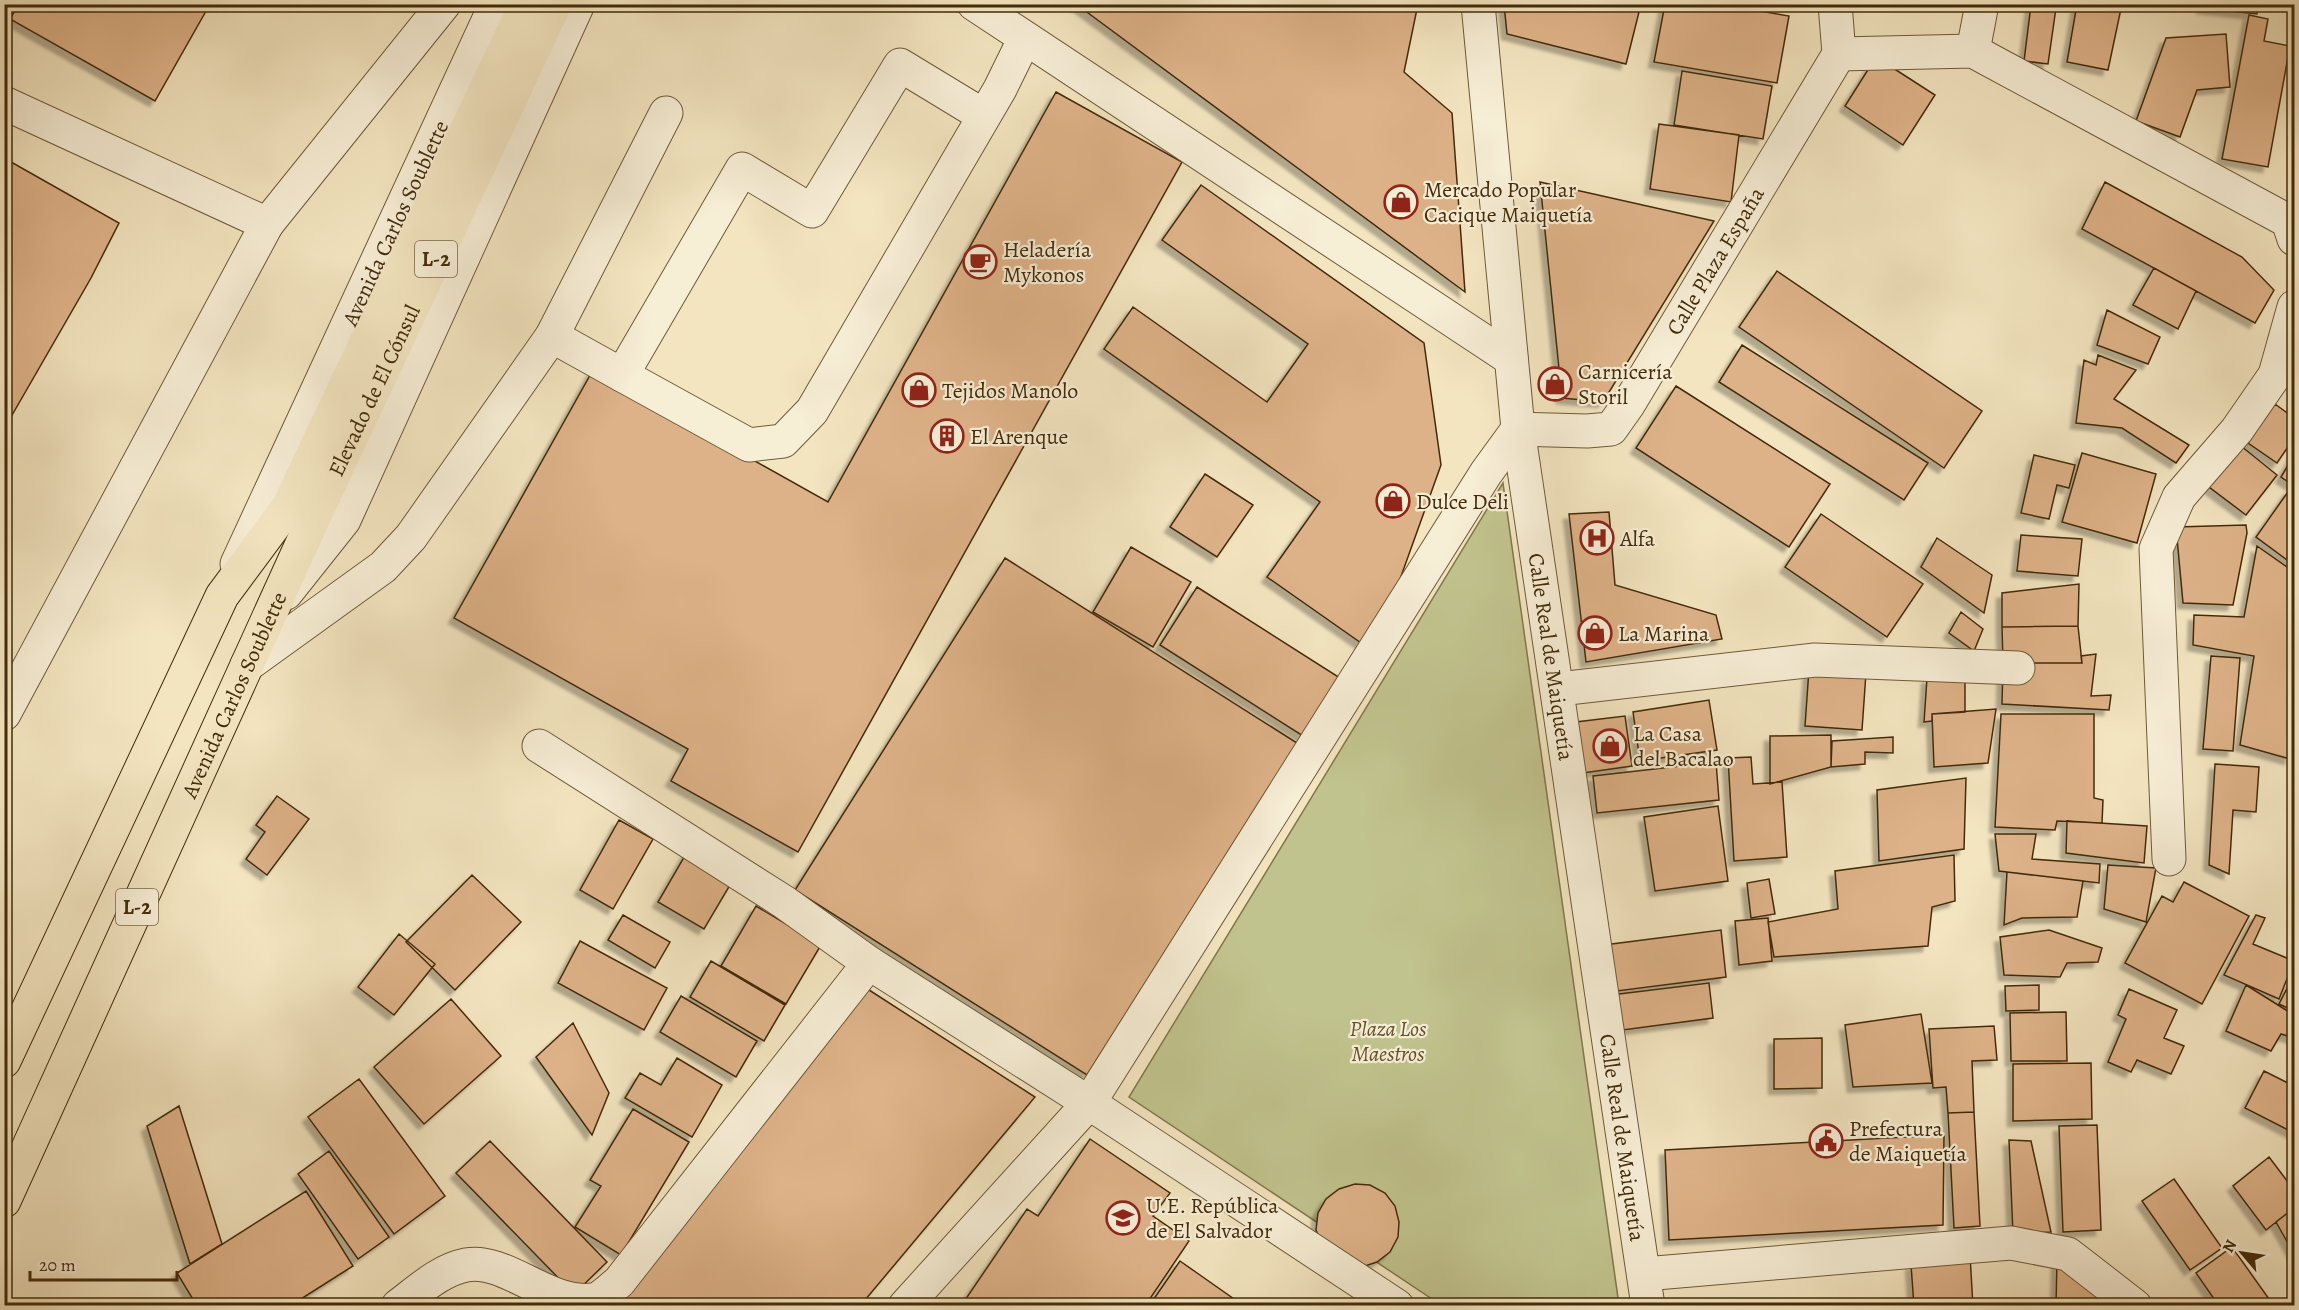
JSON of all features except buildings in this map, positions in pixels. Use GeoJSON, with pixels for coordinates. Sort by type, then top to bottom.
{"type":"FeatureCollection","features":[{"type":"Feature","properties":{"kind":"main road","name":"Elevado de El Cónsul"},"geometry":{"type":"LineString","coordinates":[[222,597],[288,507],[526,4]]}},
{"type":"Feature","properties":{"kind":"main road","name":"Elevado de El Cónsul"},"geometry":{"type":"LineString","coordinates":[[270,613],[555,4]]}},
{"type":"Feature","properties":{"kind":"main road","name":"Avenida Carlos Soublette"},"geometry":{"type":"LineString","coordinates":[[4,1061],[222,597]]}},
{"type":"Feature","properties":{"kind":"main road","name":"Avenida Carlos Soublette"},"geometry":{"type":"LineString","coordinates":[[4,1201],[270,613]]}},
{"type":"Feature","properties":{"kind":"street"},"geometry":{"type":"LineString","coordinates":[[4,714],[267,224],[444,4]]}},
{"type":"Feature","properties":{"kind":"street","name":"Avenida Carlos Soublette"},"geometry":{"type":"LineString","coordinates":[[222,597],[496,4]]}},
{"type":"Feature","properties":{"kind":"street","name":"Avenida Carlos Soublette"},"geometry":{"type":"LineString","coordinates":[[270,613],[344,520],[578,4]]}},
{"type":"Feature","properties":{"kind":"street"},"geometry":{"type":"LineString","coordinates":[[974,4],[1511,359]]}},
{"type":"Feature","properties":{"kind":"street","name":"Calle Real de Maiquetía"},"geometry":{"type":"LineString","coordinates":[[1478,4],[1518,429],[1559,689],[1648,1305]]}},
{"type":"Feature","properties":{"kind":"street"},"geometry":{"type":"LineString","coordinates":[[1835,4],[1839,54],[1972,51],[2288,221],[2295,239]]}},
{"type":"Feature","properties":{"kind":"street"},"geometry":{"type":"LineString","coordinates":[[1972,51],[1982,4]]}},
{"type":"Feature","properties":{"kind":"street"},"geometry":{"type":"LineString","coordinates":[[552,336],[748,445],[783,441],[812,411],[984,116],[1025,38]]}},
{"type":"Feature","properties":{"kind":"street","name":"Calle Plaza España"},"geometry":{"type":"LineString","coordinates":[[1518,429],[1587,431],[1611,429],[1628,405],[1839,54]]}},
{"type":"Feature","properties":{"kind":"street"},"geometry":{"type":"LineString","coordinates":[[622,375],[742,169],[812,211],[900,65],[984,116]]}},
{"type":"Feature","properties":{"kind":"street"},"geometry":{"type":"LineString","coordinates":[[4,103],[267,224]]}},
{"type":"Feature","properties":{"kind":"street"},"geometry":{"type":"LineString","coordinates":[[247,665],[383,567],[404,544],[552,336],[666,113]]}},
{"type":"Feature","properties":{"kind":"street"},"geometry":{"type":"LineString","coordinates":[[2169,859],[2156,549],[2179,497],[2236,430],[2285,380],[2295,307]]}},
{"type":"Feature","properties":{"kind":"street"},"geometry":{"type":"LineString","coordinates":[[905,1305],[1089,1103],[1486,473],[1518,429]]}},
{"type":"Feature","properties":{"kind":"street"},"geometry":{"type":"LineString","coordinates":[[1559,689],[1815,660],[2018,668]]}},
{"type":"Feature","properties":{"kind":"street"},"geometry":{"type":"LineString","coordinates":[[539,747],[784,902],[869,963],[1089,1103],[1397,1305]]}},
{"type":"Feature","properties":{"kind":"street"},"geometry":{"type":"LineString","coordinates":[[398,1305],[438,1276],[467,1264],[491,1268],[564,1303],[596,1299],[619,1282],[869,963]]}},
{"type":"Feature","properties":{"kind":"street"},"geometry":{"type":"LineString","coordinates":[[1644,1274],[2011,1243],[2068,1254],[2135,1305]]}},
{"type":"Feature","properties":{"kind":"green space","name":"Plaza Los Maestros"},"geometry":{"type":"Polygon","coordinates":[[[1503,483],[1619,1305],[1441,1305],[1129,1097],[1503,483]]]}},
{"type":"Feature","properties":{"kind":"place","name":"Mercado Popular Cacique Maiquetía"},"geometry":{"type":"Point","coordinates":[1401,202]}},
{"type":"Feature","properties":{"kind":"place","name":"Heladería Mykonos"},"geometry":{"type":"Point","coordinates":[980,262]}},
{"type":"Feature","properties":{"kind":"place","name":"Carnicería Storil"},"geometry":{"type":"Point","coordinates":[1555,384]}},
{"type":"Feature","properties":{"kind":"place","name":"Tejidos Manolo"},"geometry":{"type":"Point","coordinates":[919,390]}},
{"type":"Feature","properties":{"kind":"place","name":"El Arenque"},"geometry":{"type":"Point","coordinates":[947,436]}},
{"type":"Feature","properties":{"kind":"place","name":"Dulce Deli"},"geometry":{"type":"Point","coordinates":[1393,501]}},
{"type":"Feature","properties":{"kind":"place","name":"Alfa"},"geometry":{"type":"Point","coordinates":[1597,538]}},
{"type":"Feature","properties":{"kind":"place","name":"La Marina"},"geometry":{"type":"Point","coordinates":[1595,633]}},
{"type":"Feature","properties":{"kind":"place","name":"La Casa del Bacalao"},"geometry":{"type":"Point","coordinates":[1610,746]}},
{"type":"Feature","properties":{"kind":"place","name":"Prefectura de Maiquetía"},"geometry":{"type":"Point","coordinates":[1826,1141]}},
{"type":"Feature","properties":{"kind":"place","name":"U.E. República de El Salvador"},"geometry":{"type":"Point","coordinates":[1123,1218]}}]}
